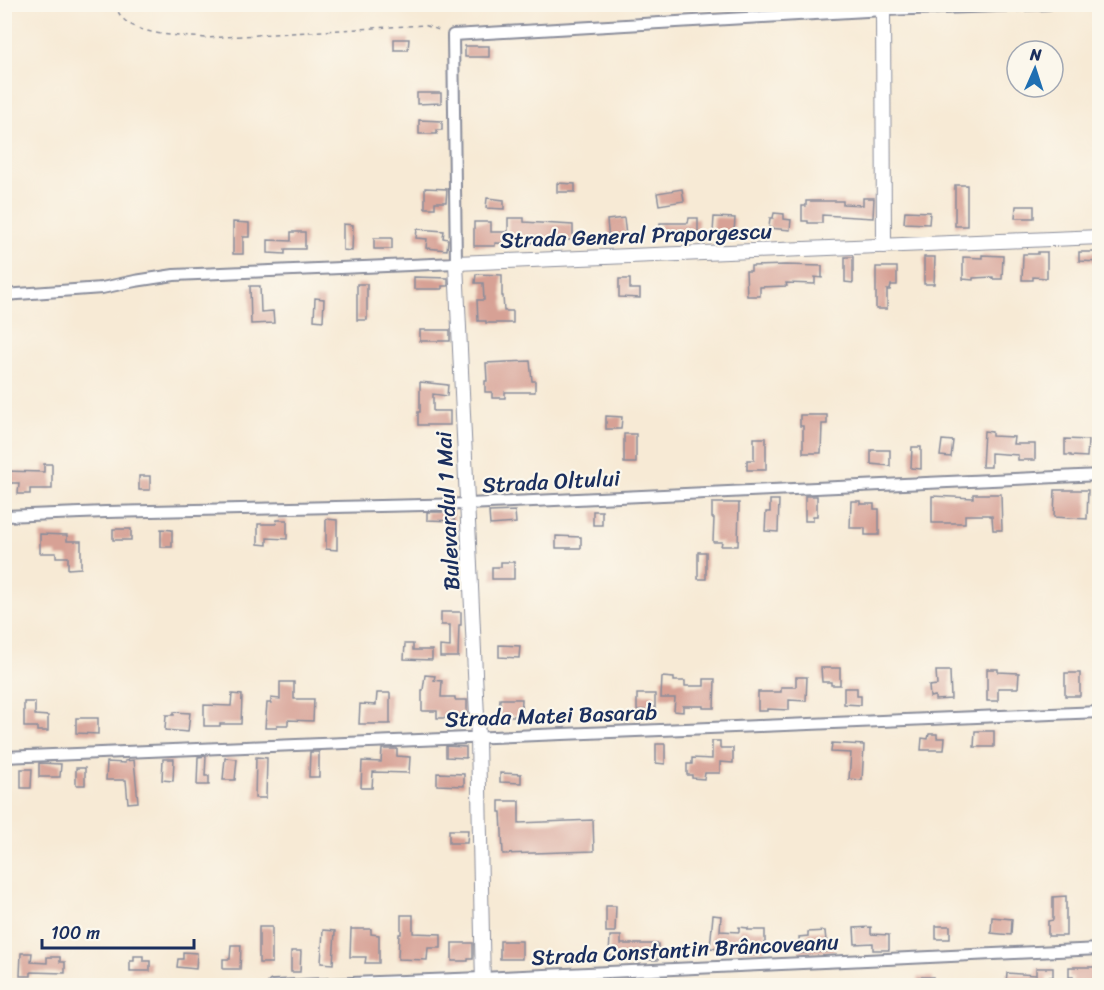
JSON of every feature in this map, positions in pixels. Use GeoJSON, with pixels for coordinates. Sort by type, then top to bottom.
{"type":"FeatureCollection","features":[{"type":"Feature","properties":{"kind":"street"},"geometry":{"type":"LineString","coordinates":[[453,35],[884,7],[1049,4]]}},
{"type":"Feature","properties":{"kind":"street"},"geometry":{"type":"LineString","coordinates":[[884,7],[884,246]]}},
{"type":"Feature","properties":{"kind":"street","name":"Bulevardul 1 Mai"},"geometry":{"type":"LineString","coordinates":[[453,35],[456,263],[478,738],[482,982]]}},
{"type":"Feature","properties":{"kind":"street","name":"Strada General Praporgescu"},"geometry":{"type":"LineString","coordinates":[[4,295],[102,288],[174,275],[1100,237]]}},
{"type":"Feature","properties":{"kind":"street","name":"Strada Oltului"},"geometry":{"type":"LineString","coordinates":[[4,516],[468,504],[1100,475]]}},
{"type":"Feature","properties":{"kind":"street","name":"Strada Matei Basarab"},"geometry":{"type":"LineString","coordinates":[[4,757],[1100,712]]}},
{"type":"Feature","properties":{"kind":"street","name":"Strada Constantin Brâncoveanu"},"geometry":{"type":"LineString","coordinates":[[273,986],[482,982],[1100,949]]}},
{"type":"Feature","properties":{"kind":"path"},"geometry":{"type":"LineString","coordinates":[[114,4],[119,14],[129,23],[146,30],[177,36],[207,38],[424,25],[453,35]]}},
{"type":"Feature","properties":{"kind":"building"},"geometry":{"type":"Polygon","coordinates":[[[394,39],[409,39],[408,50],[394,50],[394,39]]]}},
{"type":"Feature","properties":{"kind":"building"},"geometry":{"type":"Polygon","coordinates":[[[465,46],[489,46],[489,57],[465,57],[465,46]]]}},
{"type":"Feature","properties":{"kind":"building"},"geometry":{"type":"Polygon","coordinates":[[[417,93],[441,93],[441,103],[417,104],[417,93]]]}},
{"type":"Feature","properties":{"kind":"building"},"geometry":{"type":"Polygon","coordinates":[[[419,120],[442,121],[442,130],[437,130],[437,134],[419,134],[419,120]]]}},
{"type":"Feature","properties":{"kind":"building"},"geometry":{"type":"Polygon","coordinates":[[[557,183],[575,184],[575,192],[557,192],[557,183]]]}},
{"type":"Feature","properties":{"kind":"building"},"geometry":{"type":"Polygon","coordinates":[[[955,185],[967,185],[967,226],[955,226],[955,185]]]}},
{"type":"Feature","properties":{"kind":"building"},"geometry":{"type":"Polygon","coordinates":[[[425,188],[447,189],[446,202],[435,202],[435,208],[425,208],[425,188]]]}},
{"type":"Feature","properties":{"kind":"building"},"geometry":{"type":"Polygon","coordinates":[[[682,189],[684,201],[659,205],[657,193],[682,189]]]}},
{"type":"Feature","properties":{"kind":"building"},"geometry":{"type":"Polygon","coordinates":[[[487,198],[504,200],[504,209],[486,208],[487,198]]]}},
{"type":"Feature","properties":{"kind":"building"},"geometry":{"type":"Polygon","coordinates":[[[863,198],[874,198],[873,218],[822,215],[822,223],[802,221],[802,206],[806,206],[806,201],[843,201],[843,204],[863,205],[863,198]]]}},
{"type":"Feature","properties":{"kind":"building"},"geometry":{"type":"Polygon","coordinates":[[[1016,206],[1034,206],[1034,218],[1015,218],[1016,206]]]}},
{"type":"Feature","properties":{"kind":"building"},"geometry":{"type":"Polygon","coordinates":[[[905,211],[930,212],[929,224],[904,223],[905,211]]]}},
{"type":"Feature","properties":{"kind":"building"},"geometry":{"type":"Polygon","coordinates":[[[774,213],[784,214],[784,219],[791,220],[790,230],[769,228],[770,218],[773,218],[774,213]]]}},
{"type":"Feature","properties":{"kind":"building"},"geometry":{"type":"Polygon","coordinates":[[[714,217],[735,218],[734,233],[713,233],[714,217]]]}},
{"type":"Feature","properties":{"kind":"building"},"geometry":{"type":"Polygon","coordinates":[[[508,218],[524,218],[524,222],[573,225],[573,240],[541,239],[541,243],[495,243],[495,246],[474,246],[474,222],[491,222],[491,232],[508,232],[508,218]]]}},
{"type":"Feature","properties":{"kind":"building"},"geometry":{"type":"Polygon","coordinates":[[[624,218],[626,236],[621,236],[622,240],[609,241],[607,220],[624,218]]]}},
{"type":"Feature","properties":{"kind":"building"},"geometry":{"type":"Polygon","coordinates":[[[689,218],[698,218],[698,239],[688,239],[688,233],[660,233],[660,223],[688,223],[689,218]]]}},
{"type":"Feature","properties":{"kind":"building"},"geometry":{"type":"Polygon","coordinates":[[[233,222],[249,223],[249,237],[243,237],[243,254],[233,254],[233,222]]]}},
{"type":"Feature","properties":{"kind":"building"},"geometry":{"type":"Polygon","coordinates":[[[343,224],[353,225],[352,251],[343,250],[343,224]]]}},
{"type":"Feature","properties":{"kind":"building"},"geometry":{"type":"Polygon","coordinates":[[[417,229],[444,231],[443,238],[448,239],[447,250],[426,248],[427,239],[416,238],[417,229]]]}},
{"type":"Feature","properties":{"kind":"building"},"geometry":{"type":"Polygon","coordinates":[[[291,232],[305,232],[305,249],[285,249],[285,254],[268,253],[268,240],[291,241],[291,232]]]}},
{"type":"Feature","properties":{"kind":"building"},"geometry":{"type":"Polygon","coordinates":[[[374,238],[392,238],[392,249],[374,249],[374,238]]]}},
{"type":"Feature","properties":{"kind":"building"},"geometry":{"type":"Polygon","coordinates":[[[1038,252],[1047,252],[1047,278],[1033,277],[1033,280],[1022,280],[1023,254],[1038,254],[1038,252]]]}},
{"type":"Feature","properties":{"kind":"building"},"geometry":{"type":"Polygon","coordinates":[[[1079,252],[1100,252],[1100,262],[1079,261],[1079,252]]]}},
{"type":"Feature","properties":{"kind":"building"},"geometry":{"type":"Polygon","coordinates":[[[982,255],[1003,256],[1002,279],[993,279],[993,277],[963,279],[963,257],[982,258],[982,255]]]}},
{"type":"Feature","properties":{"kind":"building"},"geometry":{"type":"Polygon","coordinates":[[[845,257],[853,257],[853,283],[845,282],[845,257]]]}},
{"type":"Feature","properties":{"kind":"building"},"geometry":{"type":"Polygon","coordinates":[[[924,257],[935,257],[934,284],[924,284],[924,257]]]}},
{"type":"Feature","properties":{"kind":"building"},"geometry":{"type":"Polygon","coordinates":[[[751,266],[822,266],[822,278],[815,277],[815,284],[786,283],[787,286],[760,287],[760,296],[747,296],[746,271],[751,271],[751,266]]]}},
{"type":"Feature","properties":{"kind":"building"},"geometry":{"type":"Polygon","coordinates":[[[876,267],[897,267],[897,285],[891,285],[890,290],[887,290],[887,309],[876,309],[876,267]]]}},
{"type":"Feature","properties":{"kind":"building"},"geometry":{"type":"Polygon","coordinates":[[[476,274],[502,275],[504,311],[513,311],[513,323],[478,321],[477,300],[484,300],[483,283],[475,283],[476,274]]]}},
{"type":"Feature","properties":{"kind":"building"},"geometry":{"type":"Polygon","coordinates":[[[414,277],[448,278],[448,286],[442,286],[442,289],[414,289],[414,277]]]}},
{"type":"Feature","properties":{"kind":"building"},"geometry":{"type":"Polygon","coordinates":[[[619,279],[630,279],[630,289],[640,289],[640,298],[619,297],[619,279]]]}},
{"type":"Feature","properties":{"kind":"building"},"geometry":{"type":"Polygon","coordinates":[[[357,284],[367,284],[367,320],[357,320],[357,284]]]}},
{"type":"Feature","properties":{"kind":"building"},"geometry":{"type":"Polygon","coordinates":[[[250,286],[260,286],[261,312],[273,311],[274,323],[251,324],[250,286]]]}},
{"type":"Feature","properties":{"kind":"building"},"geometry":{"type":"Polygon","coordinates":[[[315,298],[324,299],[323,321],[314,320],[315,298]]]}},
{"type":"Feature","properties":{"kind":"building"},"geometry":{"type":"Polygon","coordinates":[[[420,330],[450,330],[450,341],[420,341],[420,330]]]}},
{"type":"Feature","properties":{"kind":"building"},"geometry":{"type":"Polygon","coordinates":[[[530,361],[535,392],[505,392],[505,398],[492,398],[492,392],[485,392],[486,363],[530,361]]]}},
{"type":"Feature","properties":{"kind":"building"},"geometry":{"type":"Polygon","coordinates":[[[420,382],[448,385],[447,396],[433,394],[433,411],[450,411],[450,425],[418,425],[420,382]]]}},
{"type":"Feature","properties":{"kind":"building"},"geometry":{"type":"Polygon","coordinates":[[[800,415],[827,415],[827,424],[822,424],[821,453],[803,453],[803,426],[800,426],[800,415]]]}},
{"type":"Feature","properties":{"kind":"building"},"geometry":{"type":"Polygon","coordinates":[[[606,416],[622,417],[621,429],[606,429],[606,416]]]}},
{"type":"Feature","properties":{"kind":"building"},"geometry":{"type":"Polygon","coordinates":[[[984,431],[992,432],[992,436],[1014,437],[1013,444],[1035,444],[1035,460],[1018,460],[1018,455],[991,453],[991,467],[982,467],[984,431]]]}},
{"type":"Feature","properties":{"kind":"building"},"geometry":{"type":"Polygon","coordinates":[[[624,434],[636,434],[636,463],[624,463],[624,434]]]}},
{"type":"Feature","properties":{"kind":"building"},"geometry":{"type":"Polygon","coordinates":[[[754,438],[766,438],[766,470],[747,470],[747,460],[754,460],[754,438]]]}},
{"type":"Feature","properties":{"kind":"building"},"geometry":{"type":"Polygon","coordinates":[[[1065,439],[1088,440],[1087,457],[1065,455],[1065,439]]]}},
{"type":"Feature","properties":{"kind":"building"},"geometry":{"type":"Polygon","coordinates":[[[942,440],[953,441],[951,457],[940,456],[942,440]]]}},
{"type":"Feature","properties":{"kind":"building"},"geometry":{"type":"Polygon","coordinates":[[[912,447],[921,447],[921,469],[911,468],[912,447]]]}},
{"type":"Feature","properties":{"kind":"building"},"geometry":{"type":"Polygon","coordinates":[[[871,450],[890,450],[890,466],[871,464],[871,450]]]}},
{"type":"Feature","properties":{"kind":"building"},"geometry":{"type":"Polygon","coordinates":[[[44,464],[52,464],[52,489],[30,489],[30,494],[18,494],[19,483],[4,483],[4,471],[44,472],[44,464]]]}},
{"type":"Feature","properties":{"kind":"building"},"geometry":{"type":"Polygon","coordinates":[[[139,476],[150,476],[150,490],[139,490],[139,476]]]}},
{"type":"Feature","properties":{"kind":"building"},"geometry":{"type":"Polygon","coordinates":[[[1055,490],[1088,490],[1087,519],[1054,517],[1055,490]]]}},
{"type":"Feature","properties":{"kind":"building"},"geometry":{"type":"Polygon","coordinates":[[[973,494],[1001,494],[1002,530],[993,530],[990,515],[965,515],[965,523],[932,523],[932,496],[973,498],[973,494]]]}},
{"type":"Feature","properties":{"kind":"building"},"geometry":{"type":"Polygon","coordinates":[[[805,496],[817,496],[817,516],[813,516],[813,521],[805,521],[805,496]]]}},
{"type":"Feature","properties":{"kind":"building"},"geometry":{"type":"Polygon","coordinates":[[[770,500],[779,500],[778,532],[765,531],[766,512],[770,512],[770,500]]]}},
{"type":"Feature","properties":{"kind":"building"},"geometry":{"type":"Polygon","coordinates":[[[851,501],[860,501],[860,504],[874,504],[874,509],[879,509],[879,535],[865,535],[865,528],[850,528],[851,501]]]}},
{"type":"Feature","properties":{"kind":"building"},"geometry":{"type":"Polygon","coordinates":[[[712,503],[739,503],[738,546],[721,546],[722,542],[713,542],[712,503]]]}},
{"type":"Feature","properties":{"kind":"building"},"geometry":{"type":"Polygon","coordinates":[[[515,511],[516,523],[490,525],[489,512],[515,511]]]}},
{"type":"Feature","properties":{"kind":"building"},"geometry":{"type":"Polygon","coordinates":[[[593,511],[602,511],[602,525],[593,525],[593,511]]]}},
{"type":"Feature","properties":{"kind":"building"},"geometry":{"type":"Polygon","coordinates":[[[427,512],[454,512],[454,521],[427,520],[427,512]]]}},
{"type":"Feature","properties":{"kind":"building"},"geometry":{"type":"Polygon","coordinates":[[[326,519],[337,520],[337,550],[326,549],[326,519]]]}},
{"type":"Feature","properties":{"kind":"building"},"geometry":{"type":"Polygon","coordinates":[[[277,520],[287,520],[287,539],[267,538],[267,545],[258,544],[258,524],[276,524],[277,520]]]}},
{"type":"Feature","properties":{"kind":"building"},"geometry":{"type":"Polygon","coordinates":[[[113,529],[131,529],[131,540],[113,540],[113,529]]]}},
{"type":"Feature","properties":{"kind":"building"},"geometry":{"type":"Polygon","coordinates":[[[161,529],[172,530],[172,547],[161,547],[161,529]]]}},
{"type":"Feature","properties":{"kind":"building"},"geometry":{"type":"Polygon","coordinates":[[[40,534],[67,535],[67,541],[81,541],[81,568],[68,569],[68,557],[56,557],[56,553],[40,553],[40,534]]]}},
{"type":"Feature","properties":{"kind":"building"},"geometry":{"type":"Polygon","coordinates":[[[556,536],[581,537],[581,548],[556,548],[556,536]]]}},
{"type":"Feature","properties":{"kind":"building"},"geometry":{"type":"Polygon","coordinates":[[[698,552],[706,552],[706,579],[698,579],[698,552]]]}},
{"type":"Feature","properties":{"kind":"building"},"geometry":{"type":"Polygon","coordinates":[[[501,562],[514,562],[514,579],[492,579],[492,567],[501,567],[501,562]]]}},
{"type":"Feature","properties":{"kind":"building"},"geometry":{"type":"Polygon","coordinates":[[[441,612],[461,612],[458,657],[440,657],[440,646],[450,647],[450,625],[441,625],[441,612]]]}},
{"type":"Feature","properties":{"kind":"building"},"geometry":{"type":"Polygon","coordinates":[[[405,644],[413,644],[413,650],[432,650],[432,660],[404,659],[405,644]]]}},
{"type":"Feature","properties":{"kind":"building"},"geometry":{"type":"Polygon","coordinates":[[[499,645],[520,646],[519,658],[499,657],[499,645]]]}},
{"type":"Feature","properties":{"kind":"building"},"geometry":{"type":"Polygon","coordinates":[[[821,668],[840,668],[840,685],[822,682],[821,668]]]}},
{"type":"Feature","properties":{"kind":"building"},"geometry":{"type":"Polygon","coordinates":[[[987,669],[1019,673],[1018,688],[998,688],[998,701],[987,701],[987,669]]]}},
{"type":"Feature","properties":{"kind":"building"},"geometry":{"type":"Polygon","coordinates":[[[936,671],[950,671],[951,699],[935,700],[935,696],[930,697],[929,686],[937,685],[936,671]]]}},
{"type":"Feature","properties":{"kind":"building"},"geometry":{"type":"Polygon","coordinates":[[[1065,673],[1080,673],[1080,696],[1065,696],[1065,673]]]}},
{"type":"Feature","properties":{"kind":"building"},"geometry":{"type":"Polygon","coordinates":[[[425,675],[435,676],[434,680],[442,681],[441,697],[467,700],[467,718],[437,718],[437,711],[422,711],[425,675]]]}},
{"type":"Feature","properties":{"kind":"building"},"geometry":{"type":"Polygon","coordinates":[[[662,677],[674,678],[674,681],[685,681],[685,686],[704,686],[704,679],[715,679],[714,708],[683,706],[683,712],[674,711],[675,698],[661,698],[662,677]]]}},
{"type":"Feature","properties":{"kind":"building"},"geometry":{"type":"Polygon","coordinates":[[[796,677],[807,677],[806,701],[789,700],[789,710],[758,711],[758,692],[781,692],[781,687],[796,687],[796,677]]]}},
{"type":"Feature","properties":{"kind":"building"},"geometry":{"type":"Polygon","coordinates":[[[280,682],[294,682],[294,699],[314,699],[313,721],[288,720],[288,725],[265,728],[267,703],[271,703],[271,698],[280,699],[280,682]]]}},
{"type":"Feature","properties":{"kind":"building"},"geometry":{"type":"Polygon","coordinates":[[[844,688],[857,688],[857,696],[861,696],[861,705],[844,704],[844,688]]]}},
{"type":"Feature","properties":{"kind":"building"},"geometry":{"type":"Polygon","coordinates":[[[377,693],[390,693],[390,724],[359,724],[360,704],[376,705],[377,693]]]}},
{"type":"Feature","properties":{"kind":"building"},"geometry":{"type":"Polygon","coordinates":[[[232,694],[242,695],[241,724],[204,726],[204,705],[231,706],[232,694]]]}},
{"type":"Feature","properties":{"kind":"building"},"geometry":{"type":"Polygon","coordinates":[[[637,694],[655,694],[655,710],[637,710],[637,694]]]}},
{"type":"Feature","properties":{"kind":"building"},"geometry":{"type":"Polygon","coordinates":[[[500,699],[522,699],[521,716],[499,716],[500,699]]]}},
{"type":"Feature","properties":{"kind":"building"},"geometry":{"type":"Polygon","coordinates":[[[24,702],[35,702],[35,715],[48,716],[48,731],[37,731],[37,727],[24,727],[24,702]]]}},
{"type":"Feature","properties":{"kind":"building"},"geometry":{"type":"Polygon","coordinates":[[[174,712],[190,713],[188,732],[165,730],[166,715],[174,715],[174,712]]]}},
{"type":"Feature","properties":{"kind":"building"},"geometry":{"type":"Polygon","coordinates":[[[76,718],[98,718],[98,734],[76,733],[76,718]]]}},
{"type":"Feature","properties":{"kind":"building"},"geometry":{"type":"Polygon","coordinates":[[[975,731],[994,731],[994,747],[974,747],[975,731]]]}},
{"type":"Feature","properties":{"kind":"building"},"geometry":{"type":"Polygon","coordinates":[[[929,734],[937,734],[937,738],[945,738],[944,750],[921,750],[922,738],[928,739],[929,734]]]}},
{"type":"Feature","properties":{"kind":"building"},"geometry":{"type":"Polygon","coordinates":[[[712,741],[720,741],[720,748],[733,748],[733,763],[720,762],[720,773],[705,773],[704,779],[687,775],[687,764],[692,764],[692,758],[712,759],[712,741]]]}},
{"type":"Feature","properties":{"kind":"building"},"geometry":{"type":"Polygon","coordinates":[[[832,743],[864,745],[862,780],[849,779],[851,753],[831,752],[832,743]]]}},
{"type":"Feature","properties":{"kind":"building"},"geometry":{"type":"Polygon","coordinates":[[[656,744],[665,744],[665,764],[656,763],[656,744]]]}},
{"type":"Feature","properties":{"kind":"building"},"geometry":{"type":"Polygon","coordinates":[[[446,746],[466,747],[466,758],[446,757],[446,746]]]}},
{"type":"Feature","properties":{"kind":"building"},"geometry":{"type":"Polygon","coordinates":[[[382,749],[397,749],[397,756],[410,757],[409,773],[373,772],[372,788],[361,788],[362,761],[381,762],[382,749]]]}},
{"type":"Feature","properties":{"kind":"building"},"geometry":{"type":"Polygon","coordinates":[[[310,752],[319,752],[319,777],[309,777],[310,752]]]}},
{"type":"Feature","properties":{"kind":"building"},"geometry":{"type":"Polygon","coordinates":[[[206,756],[205,776],[209,776],[209,785],[197,785],[198,757],[206,756]]]}},
{"type":"Feature","properties":{"kind":"building"},"geometry":{"type":"Polygon","coordinates":[[[256,757],[267,758],[266,798],[255,798],[256,757]]]}},
{"type":"Feature","properties":{"kind":"building"},"geometry":{"type":"Polygon","coordinates":[[[225,758],[237,759],[235,780],[223,780],[225,758]]]}},
{"type":"Feature","properties":{"kind":"building"},"geometry":{"type":"Polygon","coordinates":[[[163,759],[174,759],[173,781],[162,780],[163,759]]]}},
{"type":"Feature","properties":{"kind":"building"},"geometry":{"type":"Polygon","coordinates":[[[134,760],[138,802],[128,803],[126,780],[106,780],[107,762],[125,763],[125,761],[134,760]]]}},
{"type":"Feature","properties":{"kind":"building"},"geometry":{"type":"Polygon","coordinates":[[[39,763],[61,764],[60,777],[39,777],[39,763]]]}},
{"type":"Feature","properties":{"kind":"building"},"geometry":{"type":"Polygon","coordinates":[[[76,768],[85,768],[85,785],[76,785],[76,768]]]}},
{"type":"Feature","properties":{"kind":"building"},"geometry":{"type":"Polygon","coordinates":[[[21,769],[32,769],[31,788],[21,788],[21,769]]]}},
{"type":"Feature","properties":{"kind":"building"},"geometry":{"type":"Polygon","coordinates":[[[437,773],[464,774],[464,786],[437,785],[437,773]]]}},
{"type":"Feature","properties":{"kind":"building"},"geometry":{"type":"Polygon","coordinates":[[[500,773],[521,774],[521,783],[500,782],[500,773]]]}},
{"type":"Feature","properties":{"kind":"building"},"geometry":{"type":"Polygon","coordinates":[[[499,801],[519,801],[519,823],[593,820],[594,851],[503,854],[499,801]]]}},
{"type":"Feature","properties":{"kind":"building"},"geometry":{"type":"Polygon","coordinates":[[[449,830],[468,830],[467,843],[449,843],[449,830]]]}},
{"type":"Feature","properties":{"kind":"building"},"geometry":{"type":"Polygon","coordinates":[[[1066,896],[1066,936],[1048,936],[1048,921],[1053,920],[1053,897],[1066,896]]]}},
{"type":"Feature","properties":{"kind":"building"},"geometry":{"type":"Polygon","coordinates":[[[606,906],[616,906],[615,932],[606,932],[606,906]]]}},
{"type":"Feature","properties":{"kind":"building"},"geometry":{"type":"Polygon","coordinates":[[[401,915],[413,915],[413,933],[441,934],[441,948],[428,948],[427,960],[398,959],[401,915]]]}},
{"type":"Feature","properties":{"kind":"building"},"geometry":{"type":"Polygon","coordinates":[[[713,915],[721,916],[720,931],[739,932],[739,927],[748,928],[748,930],[765,930],[765,951],[738,950],[738,947],[720,946],[720,949],[710,948],[713,915]]]}},
{"type":"Feature","properties":{"kind":"building"},"geometry":{"type":"Polygon","coordinates":[[[992,917],[1012,919],[1011,935],[991,933],[992,917]]]}},
{"type":"Feature","properties":{"kind":"building"},"geometry":{"type":"Polygon","coordinates":[[[936,926],[950,926],[950,939],[936,939],[936,926]]]}},
{"type":"Feature","properties":{"kind":"building"},"geometry":{"type":"Polygon","coordinates":[[[259,927],[272,927],[272,963],[259,963],[259,927]]]}},
{"type":"Feature","properties":{"kind":"building"},"geometry":{"type":"Polygon","coordinates":[[[871,927],[871,934],[889,935],[889,950],[873,950],[873,943],[855,944],[854,928],[871,927]]]}},
{"type":"Feature","properties":{"kind":"building"},"geometry":{"type":"Polygon","coordinates":[[[351,929],[371,929],[371,934],[379,935],[379,963],[365,963],[366,957],[350,957],[351,929]]]}},
{"type":"Feature","properties":{"kind":"building"},"geometry":{"type":"Polygon","coordinates":[[[323,930],[335,931],[333,964],[321,963],[323,930]]]}},
{"type":"Feature","properties":{"kind":"building"},"geometry":{"type":"Polygon","coordinates":[[[825,931],[826,941],[834,941],[835,951],[800,953],[799,937],[808,936],[808,932],[825,931]]]}},
{"type":"Feature","properties":{"kind":"building"},"geometry":{"type":"Polygon","coordinates":[[[610,936],[621,936],[621,944],[658,944],[658,960],[609,956],[610,936]]]}},
{"type":"Feature","properties":{"kind":"building"},"geometry":{"type":"Polygon","coordinates":[[[500,941],[522,941],[522,959],[500,959],[500,941]]]}},
{"type":"Feature","properties":{"kind":"building"},"geometry":{"type":"Polygon","coordinates":[[[452,943],[473,943],[473,959],[452,961],[452,943]]]}},
{"type":"Feature","properties":{"kind":"building"},"geometry":{"type":"Polygon","coordinates":[[[231,945],[241,945],[240,969],[223,969],[223,959],[230,959],[231,945]]]}},
{"type":"Feature","properties":{"kind":"building"},"geometry":{"type":"Polygon","coordinates":[[[291,951],[301,951],[300,972],[291,972],[291,951]]]}},
{"type":"Feature","properties":{"kind":"building"},"geometry":{"type":"Polygon","coordinates":[[[183,952],[197,953],[196,969],[177,967],[178,959],[183,959],[183,952]]]}},
{"type":"Feature","properties":{"kind":"building"},"geometry":{"type":"Polygon","coordinates":[[[21,953],[32,953],[31,962],[47,963],[47,957],[60,957],[60,962],[65,962],[65,973],[31,972],[31,976],[20,976],[21,953]]]}},
{"type":"Feature","properties":{"kind":"building"},"geometry":{"type":"Polygon","coordinates":[[[134,956],[143,956],[143,961],[150,961],[150,971],[130,971],[130,961],[134,961],[134,956]]]}},
{"type":"Feature","properties":{"kind":"building"},"geometry":{"type":"Polygon","coordinates":[[[1069,967],[1100,967],[1100,986],[1072,986],[1073,977],[1069,977],[1069,967]]]}},
{"type":"Feature","properties":{"kind":"building"},"geometry":{"type":"Polygon","coordinates":[[[1036,968],[1053,968],[1053,977],[1047,977],[1047,986],[1012,986],[1006,983],[1007,973],[1036,975],[1036,968]]]}},
{"type":"Feature","properties":{"kind":"building"},"geometry":{"type":"Polygon","coordinates":[[[918,977],[933,977],[933,986],[918,986],[918,977]]]}}]}
